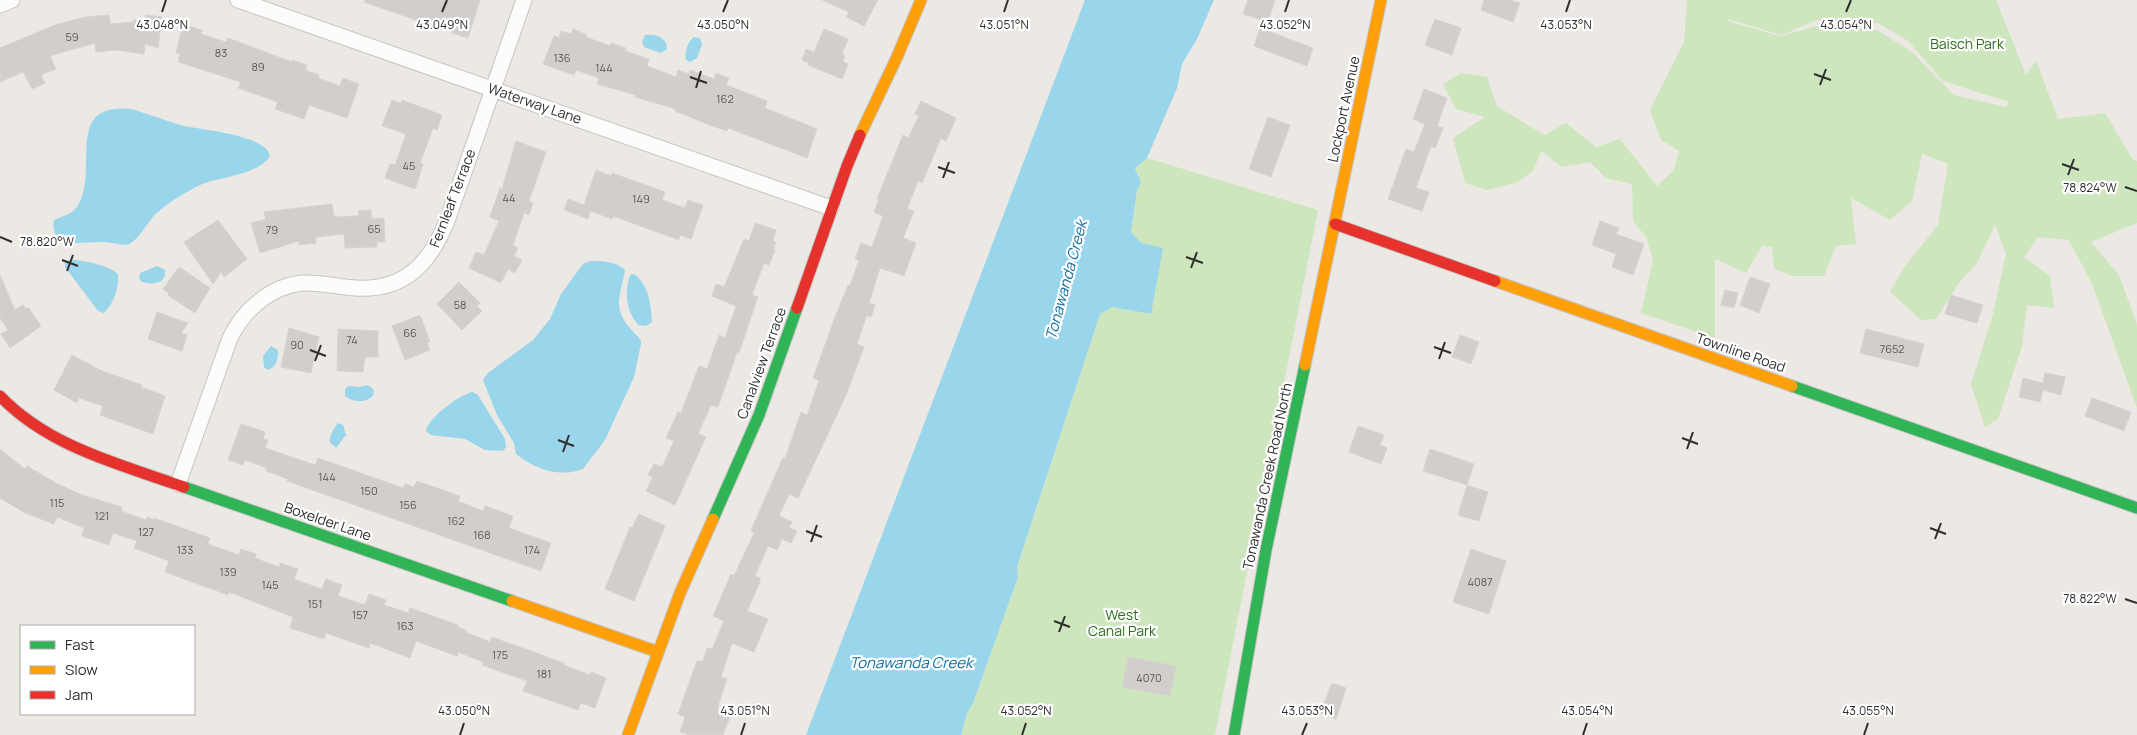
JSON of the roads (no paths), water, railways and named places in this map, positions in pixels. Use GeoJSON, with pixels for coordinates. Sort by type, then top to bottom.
{"type":"FeatureCollection","features":[{"type":"Feature","properties":{"kind":"street"},"geometry":{"type":"LineString","coordinates":[[0,5],[12,0]]}},
{"type":"Feature","properties":{"kind":"street","name":"Waterway Lane"},"geometry":{"type":"LineString","coordinates":[[238,0],[831,208]]}},
{"type":"Feature","properties":{"kind":"street","name":"Fernleaf Terrace"},"geometry":{"type":"LineString","coordinates":[[178,484],[230,338],[240,320],[256,304],[279,289],[302,283],[356,288],[384,286],[408,276],[428,258],[437,245],[446,221],[524,0]]}},
{"type":"Feature","properties":{"kind":"street","name":"Canalview Terrace"},"geometry":{"type":"LineString","coordinates":[[628,735],[685,581],[759,415],[831,208],[858,139],[897,57],[921,0]]}},
{"type":"Feature","properties":{"kind":"street","name":"Lockport Avenue"},"geometry":{"type":"LineString","coordinates":[[1335,224],[1381,0]]}},
{"type":"Feature","properties":{"kind":"street","name":"Townline Road"},"geometry":{"type":"LineString","coordinates":[[1335,224],[2137,508]]}},
{"type":"Feature","properties":{"kind":"street","name":"Tonawanda Creek Road North"},"geometry":{"type":"LineString","coordinates":[[1234,735],[1266,550],[1335,224]]}},
{"type":"Feature","properties":{"kind":"street","name":"Boxelder Lane"},"geometry":{"type":"LineString","coordinates":[[0,396],[21,416],[40,429],[78,449],[658,652]]}},
{"type":"Feature","properties":{"kind":"water","name":"Tonawanda Creek"},"geometry":{"type":"Polygon","coordinates":[[[1085,0],[1214,0],[1197,39],[1182,64],[1177,88],[1147,158],[1135,168],[1141,182],[1137,190],[1131,232],[1141,243],[1163,248],[1151,314],[1112,307],[1100,314],[1017,567],[1018,577],[973,703],[967,713],[961,735],[806,735],[1085,0]]]}},
{"type":"Feature","properties":{"kind":"water"},"geometry":{"type":"Polygon","coordinates":[[[645,35],[660,37],[666,43],[667,49],[661,53],[644,47],[642,41],[645,35]]]}},
{"type":"Feature","properties":{"kind":"water"},"geometry":{"type":"Polygon","coordinates":[[[694,37],[700,38],[702,45],[697,58],[690,62],[686,60],[686,51],[688,44],[694,37]]]}},
{"type":"Feature","properties":{"kind":"water"},"geometry":{"type":"Polygon","coordinates":[[[110,109],[132,109],[180,125],[245,138],[266,149],[270,156],[257,167],[200,185],[178,197],[150,220],[132,243],[127,245],[106,242],[78,243],[62,240],[57,236],[54,229],[54,220],[75,210],[83,192],[90,127],[97,116],[110,109]]]}},
{"type":"Feature","properties":{"kind":"water"},"geometry":{"type":"Polygon","coordinates":[[[70,260],[109,268],[118,274],[118,285],[115,295],[111,305],[104,313],[98,311],[65,267],[65,263],[70,260]]]}},
{"type":"Feature","properties":{"kind":"water"},"geometry":{"type":"Polygon","coordinates":[[[590,261],[613,263],[625,270],[619,308],[624,320],[641,340],[641,344],[634,377],[605,440],[583,469],[565,473],[556,472],[539,468],[516,454],[514,443],[497,415],[483,380],[488,373],[533,340],[550,319],[561,294],[583,264],[590,261]]]}},
{"type":"Feature","properties":{"kind":"water"},"geometry":{"type":"Polygon","coordinates":[[[157,266],[165,270],[164,278],[154,283],[142,282],[139,278],[140,273],[157,266]]]}},
{"type":"Feature","properties":{"kind":"water"},"geometry":{"type":"Polygon","coordinates":[[[634,274],[643,284],[650,302],[652,322],[646,326],[638,325],[627,301],[630,275],[634,274]]]}},
{"type":"Feature","properties":{"kind":"water"},"geometry":{"type":"Polygon","coordinates":[[[271,346],[278,350],[278,356],[275,364],[268,370],[264,367],[263,356],[271,346]]]}},
{"type":"Feature","properties":{"kind":"water"},"geometry":{"type":"Polygon","coordinates":[[[368,385],[374,390],[373,396],[367,400],[356,401],[345,396],[345,389],[349,386],[359,387],[368,385]]]}},
{"type":"Feature","properties":{"kind":"water"},"geometry":{"type":"Polygon","coordinates":[[[473,392],[478,395],[505,439],[506,447],[503,451],[485,450],[465,439],[431,435],[426,431],[432,420],[445,407],[473,392]]]}},
{"type":"Feature","properties":{"kind":"water"},"geometry":{"type":"Polygon","coordinates":[[[338,423],[343,425],[346,435],[336,448],[331,443],[330,438],[338,423]]]}},
{"type":"Feature","properties":{"kind":"park label","name":"Baisch Park"},"geometry":{"type":"Point","coordinates":[1967,43]}},
{"type":"Feature","properties":{"kind":"park label","name":"West Canal Park"},"geometry":{"type":"Point","coordinates":[1122,622]}}]}
